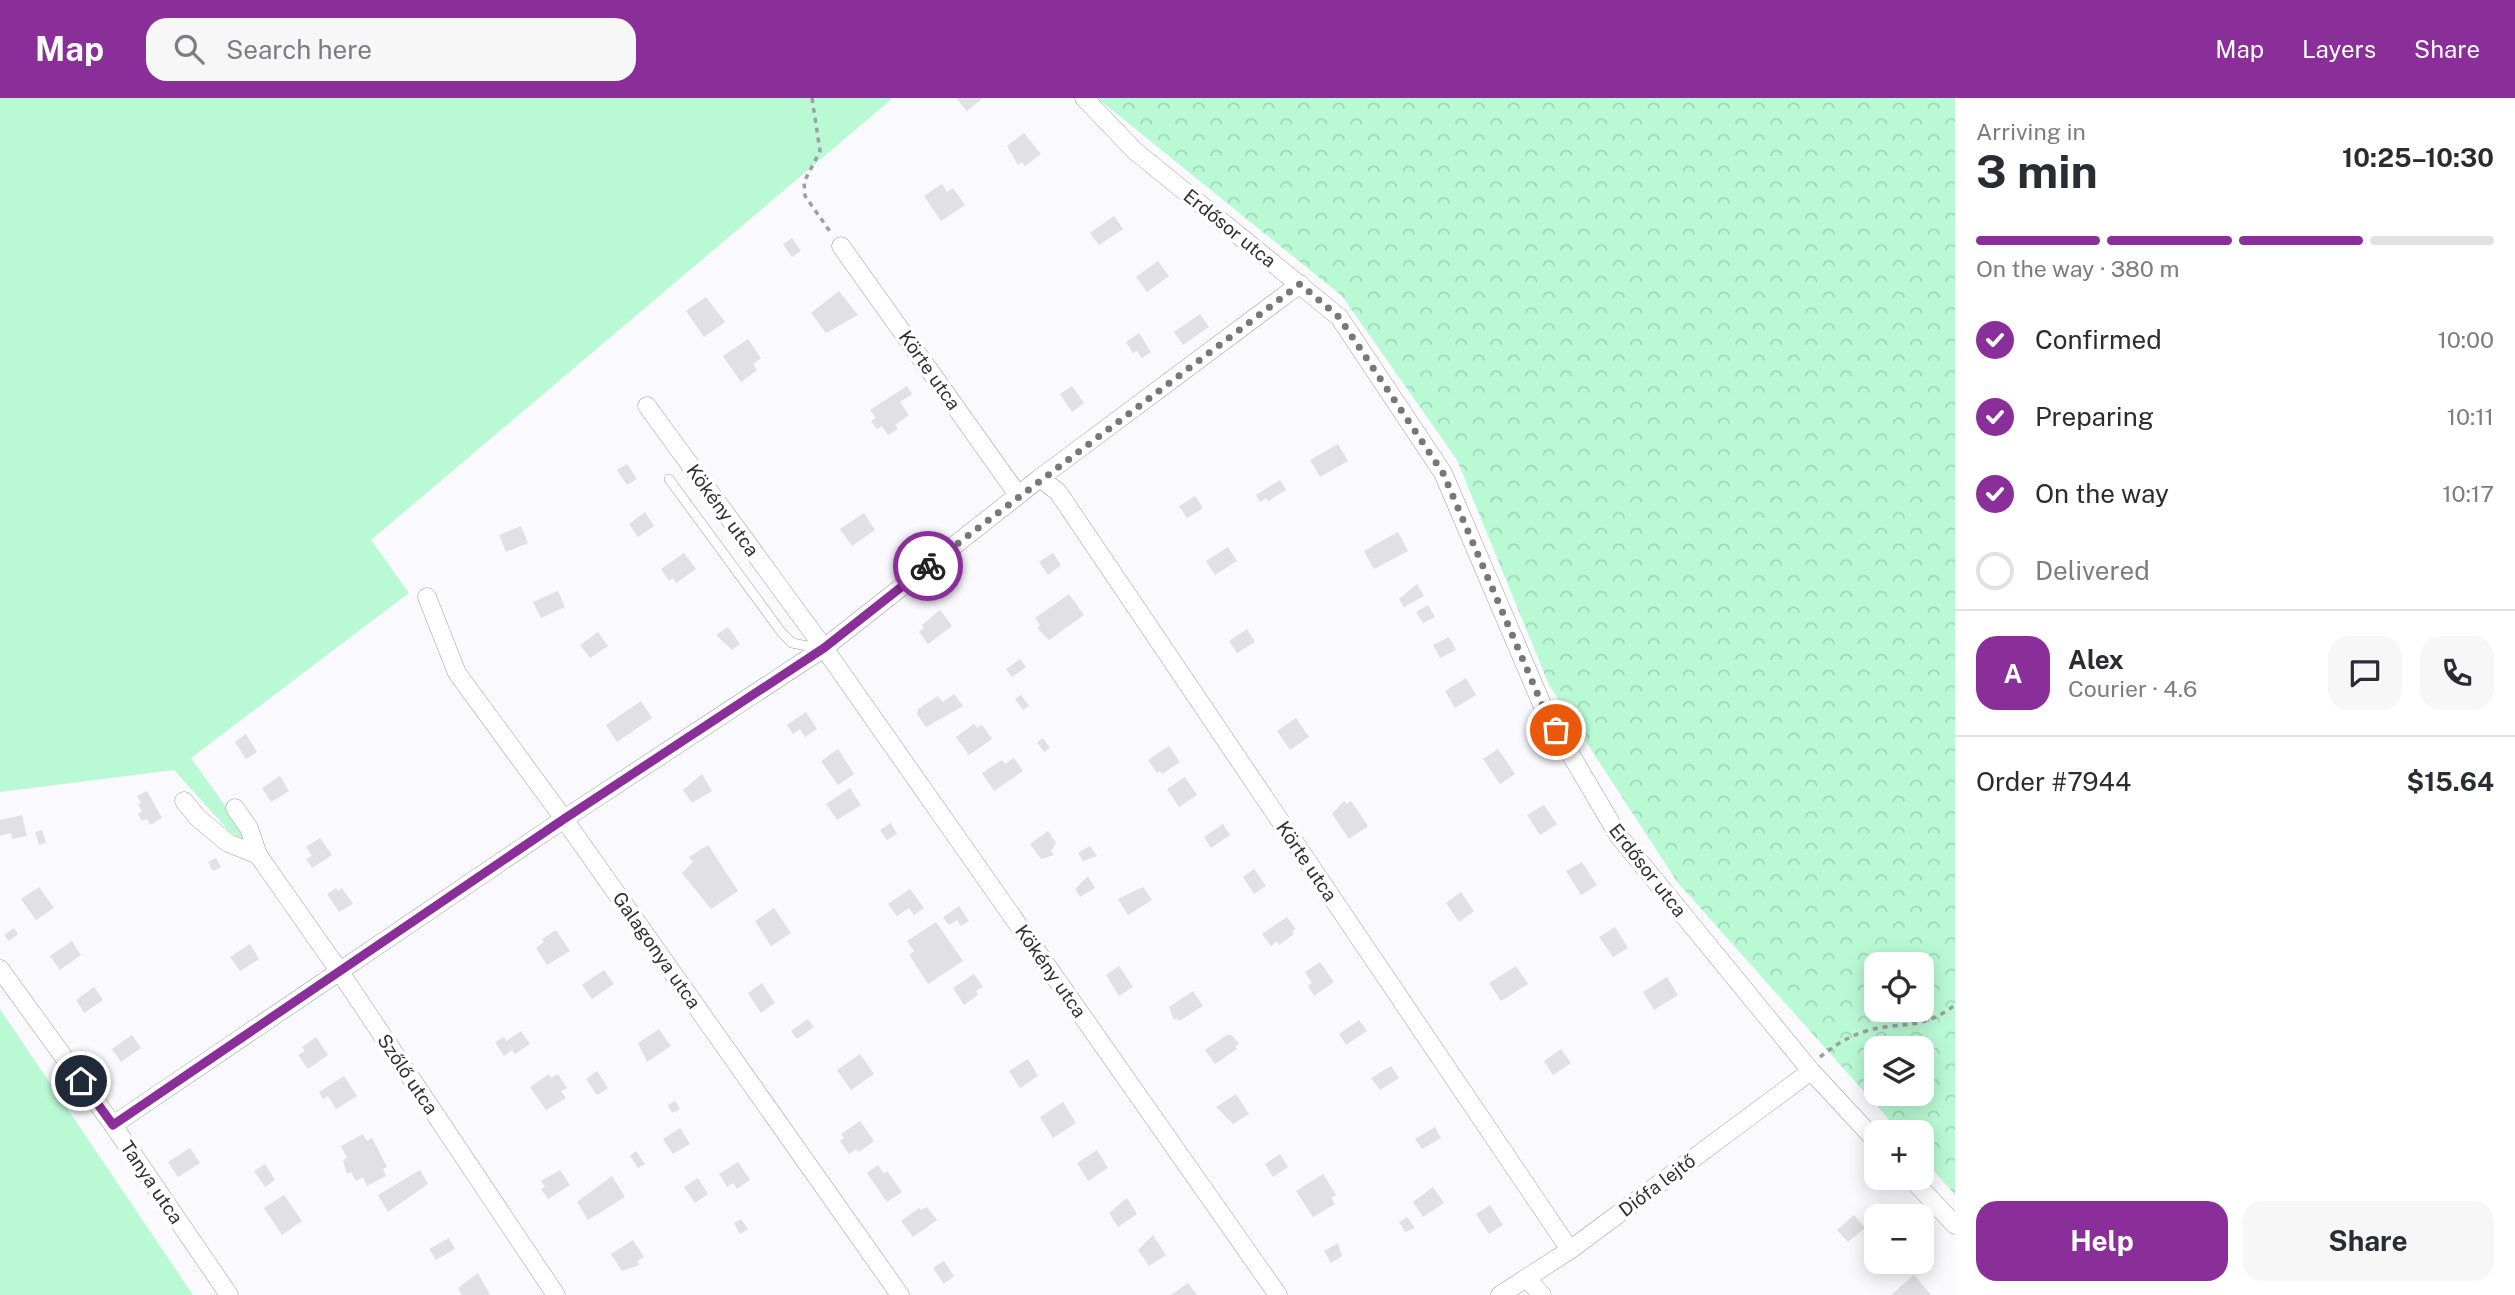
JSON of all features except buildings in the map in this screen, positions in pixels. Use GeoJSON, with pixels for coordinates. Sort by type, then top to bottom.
{"type":"FeatureCollection","features":[{"type":"Feature","properties":{"kind":"street","name":"Erdősor utca"},"geometry":{"type":"LineString","coordinates":[[1084,98],[1135,151],[1339,317],[1443,473],[1544,709],[1618,835],[1809,1069],[1864,1128]]}},
{"type":"Feature","properties":{"kind":"street","name":"Körte utca"},"geometry":{"type":"LineString","coordinates":[[841,246],[1018,495]]}},
{"type":"Feature","properties":{"kind":"street"},"geometry":{"type":"LineString","coordinates":[[113,1125],[564,819],[824,648],[1040,478],[1300,284]]}},
{"type":"Feature","properties":{"kind":"street","name":"Kökény utca"},"geometry":{"type":"LineString","coordinates":[[647,406],[824,648],[1278,1295]]}},
{"type":"Feature","properties":{"kind":"street","name":"Körte utca"},"geometry":{"type":"LineString","coordinates":[[1040,478],[1058,492],[1570,1250]]}},
{"type":"Feature","properties":{"kind":"street","name":"Galagonya utca"},"geometry":{"type":"LineString","coordinates":[[427,597],[457,673],[564,819],[901,1295]]}},
{"type":"Feature","properties":{"kind":"street"},"geometry":{"type":"LineString","coordinates":[[184,801],[198,818],[228,843],[258,855]]}},
{"type":"Feature","properties":{"kind":"street","name":"Szőlő utca"},"geometry":{"type":"LineString","coordinates":[[235,808],[248,828],[258,855],[340,972],[556,1295]]}},
{"type":"Feature","properties":{"kind":"street","name":"Tanya utca"},"geometry":{"type":"LineString","coordinates":[[0,969],[113,1125],[229,1295]]}},
{"type":"Feature","properties":{"kind":"street","name":"Diófa lejtő"},"geometry":{"type":"LineString","coordinates":[[1500,1295],[1570,1250],[1809,1069]]}},
{"type":"Feature","properties":{"kind":"street"},"geometry":{"type":"LineString","coordinates":[[1922,1190],[1955,1225]]}},
{"type":"Feature","properties":{"kind":"street"},"geometry":{"type":"LineString","coordinates":[[1527,1279],[1542,1295]]}},
{"type":"Feature","properties":{"kind":"lane","name":"Kökény utca"},"geometry":{"type":"LineString","coordinates":[[669,479],[782,633],[792,643],[807,648],[824,648]]}},
{"type":"Feature","properties":{"kind":"path"},"geometry":{"type":"LineString","coordinates":[[812,98],[820,151],[804,182],[805,195],[841,246]]}},
{"type":"Feature","properties":{"kind":"path"},"geometry":{"type":"LineString","coordinates":[[1809,1069],[1854,1035],[1903,1024],[1926,1023],[1955,1005]]}},
{"type":"Feature","properties":{"kind":"green space"},"geometry":{"type":"Polygon","coordinates":[[[0,98],[893,98],[371,540],[409,593],[191,758],[239,825],[243,839],[230,832],[174,770],[0,792],[0,98]]]}},
{"type":"Feature","properties":{"kind":"green space"},"geometry":{"type":"Polygon","coordinates":[[[1097,98],[1955,98],[1955,1195],[1934,1171],[1934,1120],[1889,1120],[1877,1106],[1934,1106],[1934,1036],[1864,1036],[1864,1092],[1678,883],[1549,685],[1457,460],[1342,296],[1097,98]]]}},
{"type":"Feature","properties":{"kind":"green space"},"geometry":{"type":"Polygon","coordinates":[[[0,1009],[193,1295],[0,1295],[0,1009]]]}},
{"type":"Feature","properties":{"kind":"way so far"},"geometry":{"type":"LineString","coordinates":[[928,566],[1040,478],[1300,284],[1339,317],[1395,397],[1443,473],[1544,709],[1556,730]]}},
{"type":"Feature","properties":{"kind":"route"},"geometry":{"type":"LineString","coordinates":[[81,1081],[113,1125],[564,819],[824,648],[928,566]]}}]}
